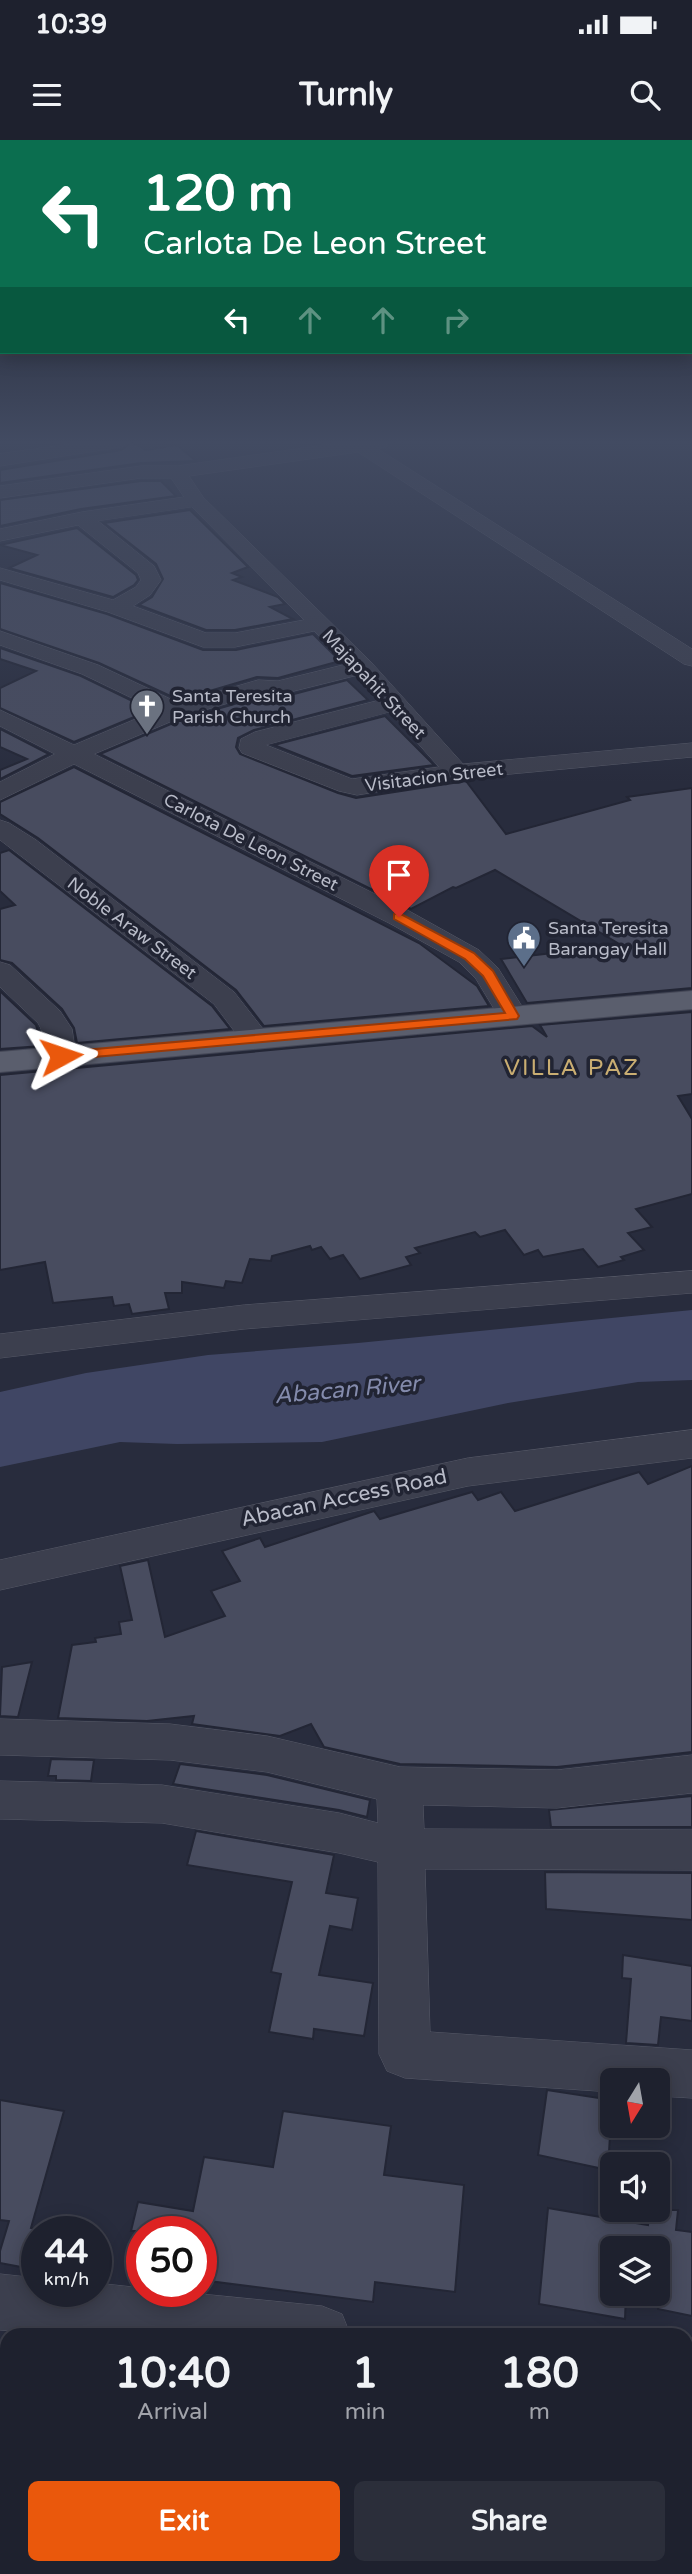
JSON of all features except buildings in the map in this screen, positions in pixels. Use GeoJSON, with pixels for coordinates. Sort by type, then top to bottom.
{"type":"FeatureCollection","features":[{"type":"Feature","properties":{"kind":"main road"},"geometry":{"type":"LineString","coordinates":[[0,1062],[692,1000]]}},
{"type":"Feature","properties":{"kind":"street"},"geometry":{"type":"LineString","coordinates":[[116,607],[144,591],[151,580],[147,570],[129,556]]}},
{"type":"Feature","properties":{"kind":"street","name":"Majapahit Street"},"geometry":{"type":"LineString","coordinates":[[250,556],[363,667],[393,704],[457,772]]}},
{"type":"Feature","properties":{"kind":"street"},"geometry":{"type":"LineString","coordinates":[[531,556],[692,659]]}},
{"type":"Feature","properties":{"kind":"street"},"geometry":{"type":"LineString","coordinates":[[0,574],[116,607],[203,640],[235,640],[317,624]]}},
{"type":"Feature","properties":{"kind":"street"},"geometry":{"type":"LineString","coordinates":[[0,638],[52,654],[136,688],[176,711]]}},
{"type":"Feature","properties":{"kind":"street"},"geometry":{"type":"LineString","coordinates":[[0,792],[76,753],[176,711],[258,687],[278,688],[363,667]]}},
{"type":"Feature","properties":{"kind":"street","name":"Visitacion Street"},"geometry":{"type":"LineString","coordinates":[[393,704],[263,737],[250,744],[251,748],[348,786],[457,772],[692,750]]}},
{"type":"Feature","properties":{"kind":"street","name":"Carlota De Leon Street"},"geometry":{"type":"LineString","coordinates":[[0,717],[399,917],[469,956],[488,974],[513,1016]]}},
{"type":"Feature","properties":{"kind":"street","name":"Noble Araw Street"},"geometry":{"type":"LineString","coordinates":[[0,828],[224,998],[254,1038]]}},
{"type":"Feature","properties":{"kind":"street"},"geometry":{"type":"LineString","coordinates":[[0,971],[49,1017],[57,1029],[61,1056]]}},
{"type":"Feature","properties":{"kind":"street"},"geometry":{"type":"LineString","coordinates":[[0,1346],[244,1317],[692,1282]]}},
{"type":"Feature","properties":{"kind":"street","name":"Abacan Access Road"},"geometry":{"type":"LineString","coordinates":[[0,1574],[468,1472],[692,1444]]}},
{"type":"Feature","properties":{"kind":"street"},"geometry":{"type":"LineString","coordinates":[[0,1737],[170,1742],[267,1754],[400,1786],[557,1789],[692,1774]]}},
{"type":"Feature","properties":{"kind":"street"},"geometry":{"type":"LineString","coordinates":[[400,1786],[405,2054],[692,2074]]}},
{"type":"Feature","properties":{"kind":"street"},"geometry":{"type":"LineString","coordinates":[[0,1800],[162,1804],[339,1833],[400,1848],[513,1851],[692,1850]]}},
{"type":"Feature","properties":{"kind":"street"},"geometry":{"type":"LineString","coordinates":[[0,2302],[262,2328]]}},
{"type":"Feature","properties":{"kind":"water","name":"Abacan River"},"geometry":{"type":"Polygon","coordinates":[[[692,1310],[692,1380],[638,1382],[508,1403],[322,1442],[120,1442],[0,1467],[0,1392],[86,1373],[208,1355],[692,1310]]]}},
{"type":"Feature","properties":{"kind":"place","name":"Santa Teresita Parish Church"},"geometry":{"type":"Point","coordinates":[147,736]}},
{"type":"Feature","properties":{"kind":"place","name":"Santa Teresita Barangay Hall"},"geometry":{"type":"Point","coordinates":[524,968]}},
{"type":"Feature","properties":{"kind":"district","name":"VILLA PAZ"},"geometry":{"type":"Point","coordinates":[572,1068]}},
{"type":"Feature","properties":{"kind":"route"},"geometry":{"type":"LineString","coordinates":[[61,1056],[513,1016],[488,974],[469,956],[399,917]]}}]}
